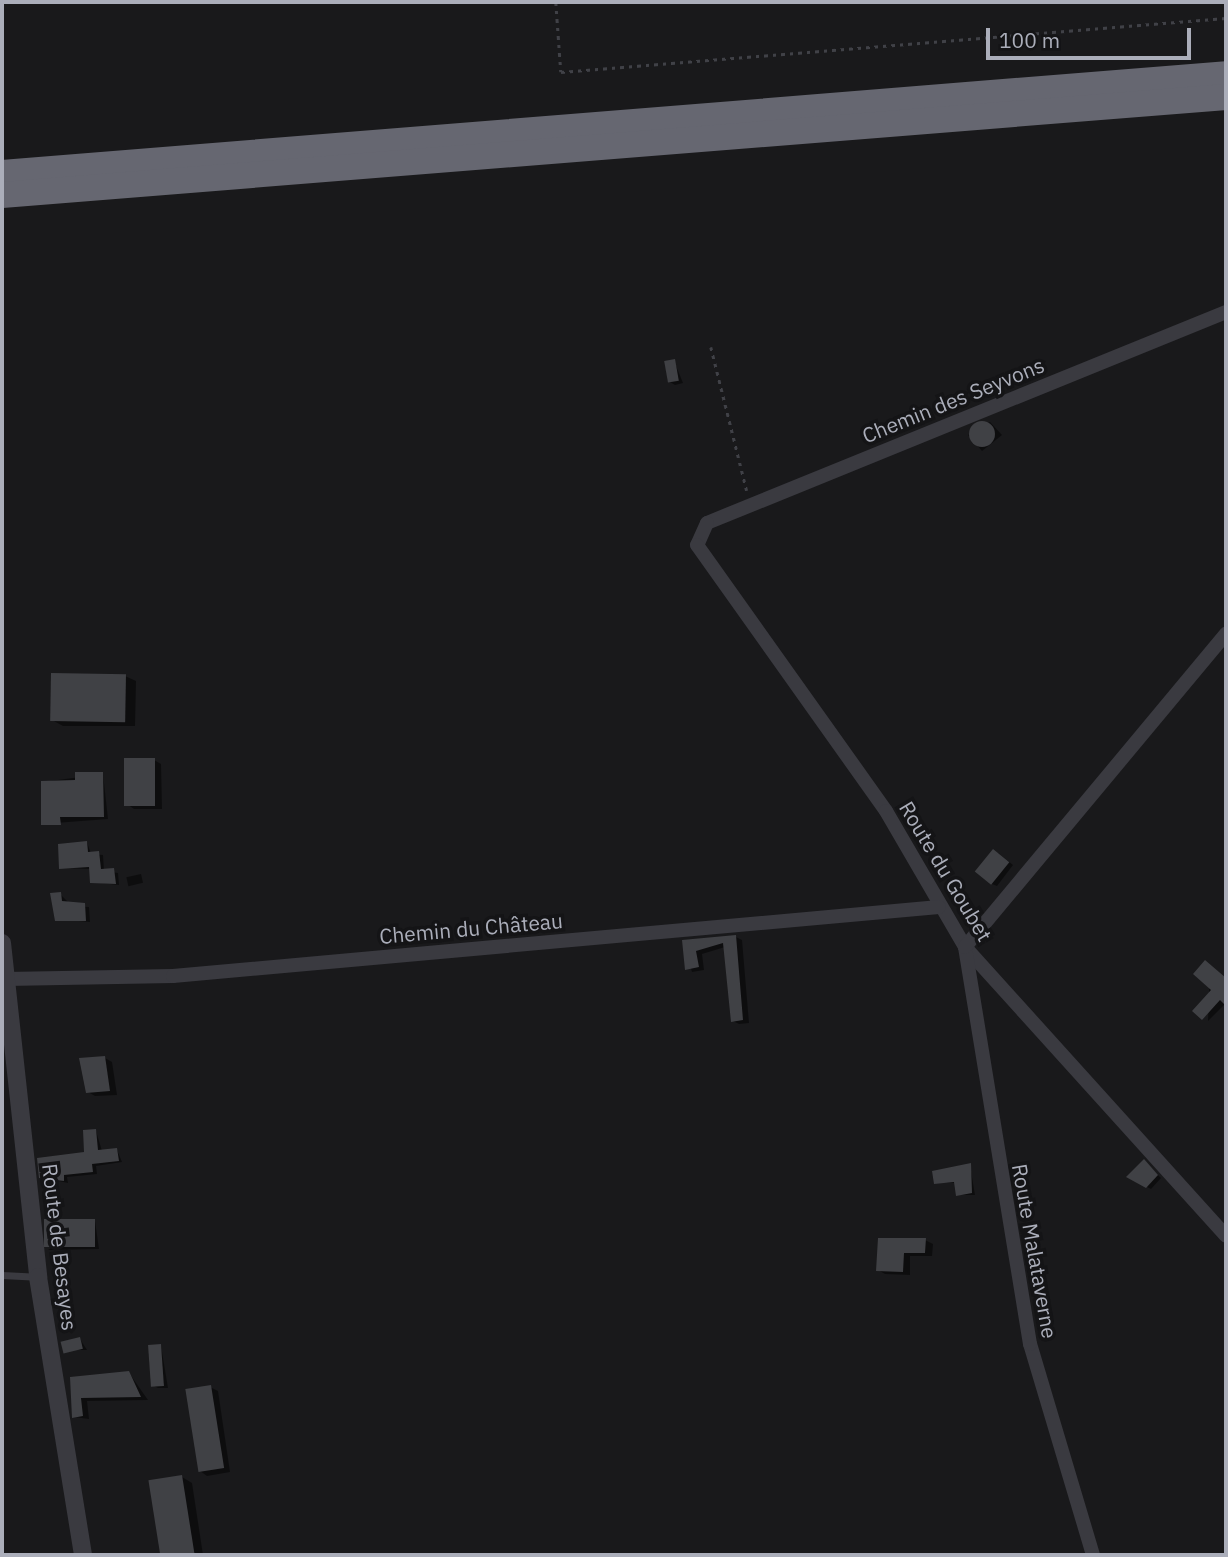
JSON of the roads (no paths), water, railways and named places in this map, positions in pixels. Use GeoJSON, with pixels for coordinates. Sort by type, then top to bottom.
{"type":"FeatureCollection","features":[{"type":"Feature","properties":{"kind":"highway"},"geometry":{"type":"LineString","coordinates":[[2,173],[1226,75]]}},
{"type":"Feature","properties":{"kind":"highway"},"geometry":{"type":"LineString","coordinates":[[2,195],[1226,97]]}},
{"type":"Feature","properties":{"kind":"street","name":"Chemin des Seyvons"},"geometry":{"type":"LineString","coordinates":[[699,532],[752,504],[1226,312]]}},
{"type":"Feature","properties":{"kind":"street","name":"Route du Goubet"},"geometry":{"type":"LineString","coordinates":[[699,532],[697,545],[886,811],[939,907],[965,947],[1226,1236]]}},
{"type":"Feature","properties":{"kind":"street"},"geometry":{"type":"LineString","coordinates":[[965,947],[1226,635]]}},
{"type":"Feature","properties":{"kind":"street","name":"Chemin du Château"},"geometry":{"type":"LineString","coordinates":[[6,979],[173,976],[939,907]]}},
{"type":"Feature","properties":{"kind":"street","name":"Route de Besayes"},"geometry":{"type":"LineString","coordinates":[[2,943],[38,1277],[83,1555]]}},
{"type":"Feature","properties":{"kind":"street","name":"Route Malataverne"},"geometry":{"type":"LineString","coordinates":[[965,947],[1030,1345],[1093,1555]]}},
{"type":"Feature","properties":{"kind":"lane"},"geometry":{"type":"LineString","coordinates":[[2,1275],[38,1277]]}}]}
